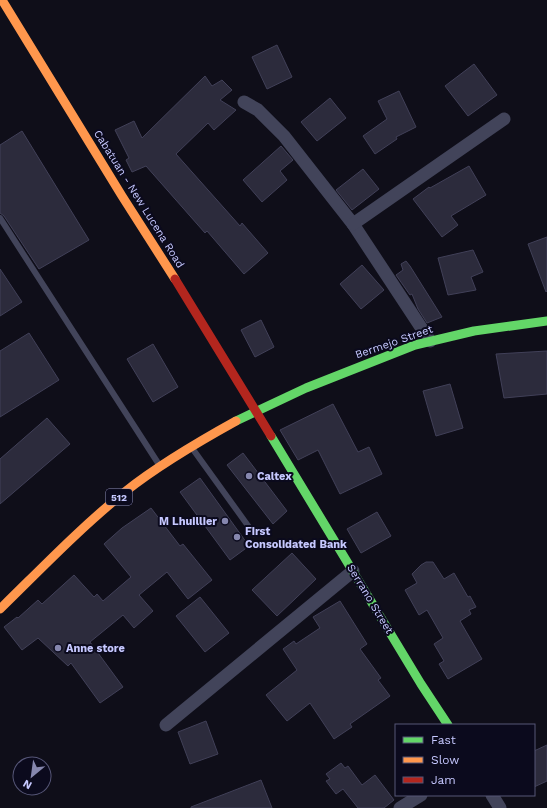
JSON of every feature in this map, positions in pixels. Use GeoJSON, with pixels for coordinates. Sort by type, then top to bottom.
{"type":"FeatureCollection","features":[{"type":"Feature","properties":{"kind":"main road","name":"Cabatuan - New Lucena Road"},"geometry":{"type":"LineString","coordinates":[[2,0],[256,411]]}},
{"type":"Feature","properties":{"kind":"main road","name":"Bermejo Street"},"geometry":{"type":"LineString","coordinates":[[256,411],[348,370],[430,341],[547,321]]}},
{"type":"Feature","properties":{"kind":"main road","name":"512"},"geometry":{"type":"LineString","coordinates":[[0,609],[96,516],[127,490],[160,466],[191,447],[256,411]]}},
{"type":"Feature","properties":{"kind":"main road","name":"Serrano Street"},"geometry":{"type":"LineString","coordinates":[[256,411],[447,724]]}},
{"type":"Feature","properties":{"kind":"street"},"geometry":{"type":"LineString","coordinates":[[244,102],[258,110],[284,136],[353,224],[430,341]]}},
{"type":"Feature","properties":{"kind":"street"},"geometry":{"type":"LineString","coordinates":[[353,224],[504,118]]}},
{"type":"Feature","properties":{"kind":"street"},"geometry":{"type":"LineString","coordinates":[[166,725],[353,571]]}},
{"type":"Feature","properties":{"kind":"street"},"geometry":{"type":"LineString","coordinates":[[400,808],[419,796]]}},
{"type":"Feature","properties":{"kind":"street"},"geometry":{"type":"LineString","coordinates":[[493,796],[500,808]]}},
{"type":"Feature","properties":{"kind":"lane"},"geometry":{"type":"LineString","coordinates":[[0,218],[160,466]]}},
{"type":"Feature","properties":{"kind":"lane"},"geometry":{"type":"LineString","coordinates":[[191,447],[254,534]]}},
{"type":"Feature","properties":{"kind":"building"},"geometry":{"type":"Polygon","coordinates":[[[277,45],[292,77],[267,89],[252,57],[277,45]]]}},
{"type":"Feature","properties":{"kind":"building"},"geometry":{"type":"Polygon","coordinates":[[[474,64],[497,95],[468,116],[445,86],[474,64]]]}},
{"type":"Feature","properties":{"kind":"building"},"geometry":{"type":"Polygon","coordinates":[[[205,76],[212,86],[222,80],[232,90],[220,100],[236,110],[214,130],[208,123],[176,154],[240,226],[242,223],[268,253],[244,274],[207,231],[205,233],[146,166],[132,172],[126,160],[129,158],[115,130],[134,121],[142,138],[205,76]]]}},
{"type":"Feature","properties":{"kind":"building"},"geometry":{"type":"Polygon","coordinates":[[[399,91],[416,127],[396,137],[397,139],[375,154],[363,136],[387,119],[378,101],[399,91]]]}},
{"type":"Feature","properties":{"kind":"building"},"geometry":{"type":"Polygon","coordinates":[[[330,98],[346,118],[317,141],[301,122],[330,98]]]}},
{"type":"Feature","properties":{"kind":"building"},"geometry":{"type":"Polygon","coordinates":[[[22,131],[89,240],[39,269],[4,216],[0,213],[0,145],[22,131]]]}},
{"type":"Feature","properties":{"kind":"building"},"geometry":{"type":"Polygon","coordinates":[[[281,146],[293,160],[280,171],[287,180],[262,202],[243,180],[281,146]]]}},
{"type":"Feature","properties":{"kind":"building"},"geometry":{"type":"Polygon","coordinates":[[[469,166],[486,195],[451,216],[458,225],[442,237],[413,199],[429,187],[430,188],[469,166]]]}},
{"type":"Feature","properties":{"kind":"building"},"geometry":{"type":"Polygon","coordinates":[[[363,169],[379,189],[352,210],[336,190],[363,169]]]}},
{"type":"Feature","properties":{"kind":"building"},"geometry":{"type":"Polygon","coordinates":[[[547,237],[547,291],[546,292],[528,244],[547,237]]]}},
{"type":"Feature","properties":{"kind":"building"},"geometry":{"type":"Polygon","coordinates":[[[473,250],[483,272],[471,277],[476,290],[448,295],[438,258],[473,250]]]}},
{"type":"Feature","properties":{"kind":"building"},"geometry":{"type":"Polygon","coordinates":[[[406,261],[442,317],[427,323],[418,309],[412,294],[410,295],[396,275],[403,270],[401,264],[406,261]]]}},
{"type":"Feature","properties":{"kind":"building"},"geometry":{"type":"Polygon","coordinates":[[[362,265],[384,290],[361,309],[340,284],[362,265]]]}},
{"type":"Feature","properties":{"kind":"building"},"geometry":{"type":"Polygon","coordinates":[[[0,269],[22,302],[0,316],[0,269]]]}},
{"type":"Feature","properties":{"kind":"building"},"geometry":{"type":"Polygon","coordinates":[[[261,320],[274,347],[255,357],[241,330],[261,320]]]}},
{"type":"Feature","properties":{"kind":"building"},"geometry":{"type":"Polygon","coordinates":[[[29,333],[59,380],[0,417],[0,351],[29,333]]]}},
{"type":"Feature","properties":{"kind":"building"},"geometry":{"type":"Polygon","coordinates":[[[153,344],[178,387],[153,402],[127,359],[153,344]]]}},
{"type":"Feature","properties":{"kind":"building"},"geometry":{"type":"Polygon","coordinates":[[[547,351],[547,394],[504,398],[496,354],[547,351]]]}},
{"type":"Feature","properties":{"kind":"building"},"geometry":{"type":"Polygon","coordinates":[[[450,384],[463,428],[436,436],[423,391],[450,384]]]}},
{"type":"Feature","properties":{"kind":"building"},"geometry":{"type":"Polygon","coordinates":[[[333,404],[358,452],[369,447],[382,474],[340,494],[318,450],[298,460],[280,430],[333,404]]]}},
{"type":"Feature","properties":{"kind":"building"},"geometry":{"type":"Polygon","coordinates":[[[47,418],[70,444],[0,504],[0,459],[47,418]]]}},
{"type":"Feature","properties":{"kind":"building","name":"Caltex"},"geometry":{"type":"Polygon","coordinates":[[[243,453],[287,511],[273,524],[227,465],[243,453]]]}},
{"type":"Feature","properties":{"kind":"building"},"geometry":{"type":"Polygon","coordinates":[[[200,478],[249,546],[230,560],[180,492],[200,478]]]}},
{"type":"Feature","properties":{"kind":"building"},"geometry":{"type":"Polygon","coordinates":[[[151,508],[180,546],[183,544],[212,580],[188,599],[167,572],[139,595],[153,611],[134,628],[123,615],[90,642],[123,687],[100,703],[71,663],[68,666],[38,638],[22,650],[4,627],[17,617],[18,618],[38,600],[42,604],[74,575],[94,597],[97,594],[103,601],[131,577],[104,544],[122,528],[151,508]]]}},
{"type":"Feature","properties":{"kind":"building"},"geometry":{"type":"Polygon","coordinates":[[[377,512],[391,536],[361,553],[347,529],[377,512]]]}},
{"type":"Feature","properties":{"kind":"building"},"geometry":{"type":"Polygon","coordinates":[[[292,553],[316,579],[277,616],[252,590],[292,553]]]}},
{"type":"Feature","properties":{"kind":"building"},"geometry":{"type":"Polygon","coordinates":[[[426,562],[433,562],[444,579],[454,573],[468,597],[470,596],[476,607],[469,610],[471,614],[460,621],[482,659],[448,679],[439,664],[444,661],[434,644],[443,638],[427,610],[419,615],[405,590],[417,583],[412,574],[426,562]]]}},
{"type":"Feature","properties":{"kind":"building"},"geometry":{"type":"Polygon","coordinates":[[[200,597],[229,633],[205,652],[176,616],[200,597]]]}},
{"type":"Feature","properties":{"kind":"building"},"geometry":{"type":"Polygon","coordinates":[[[340,601],[367,644],[360,649],[381,678],[378,680],[390,696],[350,724],[352,727],[334,739],[310,703],[287,721],[266,695],[297,670],[283,649],[294,641],[296,644],[320,628],[313,617],[340,601]]]}},
{"type":"Feature","properties":{"kind":"building"},"geometry":{"type":"Polygon","coordinates":[[[206,721],[218,754],[190,764],[178,732],[206,721]]]}},
{"type":"Feature","properties":{"kind":"building"},"geometry":{"type":"Polygon","coordinates":[[[547,745],[547,781],[535,787],[535,751],[547,745]]]}},
{"type":"Feature","properties":{"kind":"building"},"geometry":{"type":"Polygon","coordinates":[[[341,763],[345,768],[348,766],[362,785],[375,775],[394,800],[384,808],[358,808],[343,789],[336,794],[326,781],[330,779],[326,774],[341,763]]]}},
{"type":"Feature","properties":{"kind":"building"},"geometry":{"type":"Polygon","coordinates":[[[261,780],[272,808],[191,808],[191,807],[261,780]]]}},
{"type":"Feature","properties":{"kind":"traffic: fast"},"geometry":{"type":"LineString","coordinates":[[236,421],[306,388],[415,345],[474,331],[547,321]]}},
{"type":"Feature","properties":{"kind":"traffic: fast"},"geometry":{"type":"LineString","coordinates":[[271,436],[421,684],[447,724]]}},
{"type":"Feature","properties":{"kind":"traffic: slow"},"geometry":{"type":"LineString","coordinates":[[2,0],[122,196],[175,279]]}},
{"type":"Feature","properties":{"kind":"traffic: slow"},"geometry":{"type":"LineString","coordinates":[[0,609],[77,534],[126,491],[180,454],[236,421]]}},
{"type":"Feature","properties":{"kind":"traffic: jam"},"geometry":{"type":"LineString","coordinates":[[175,279],[271,436]]}},
{"type":"Feature","properties":{"kind":"place","name":"Caltex"},"geometry":{"type":"Point","coordinates":[249,476]}},
{"type":"Feature","properties":{"kind":"place","name":"M Lhuillier"},"geometry":{"type":"Point","coordinates":[225,521]}},
{"type":"Feature","properties":{"kind":"place","name":"First Consolidated Bank"},"geometry":{"type":"Point","coordinates":[237,537]}},
{"type":"Feature","properties":{"kind":"place","name":"Anne store"},"geometry":{"type":"Point","coordinates":[58,648]}}]}
